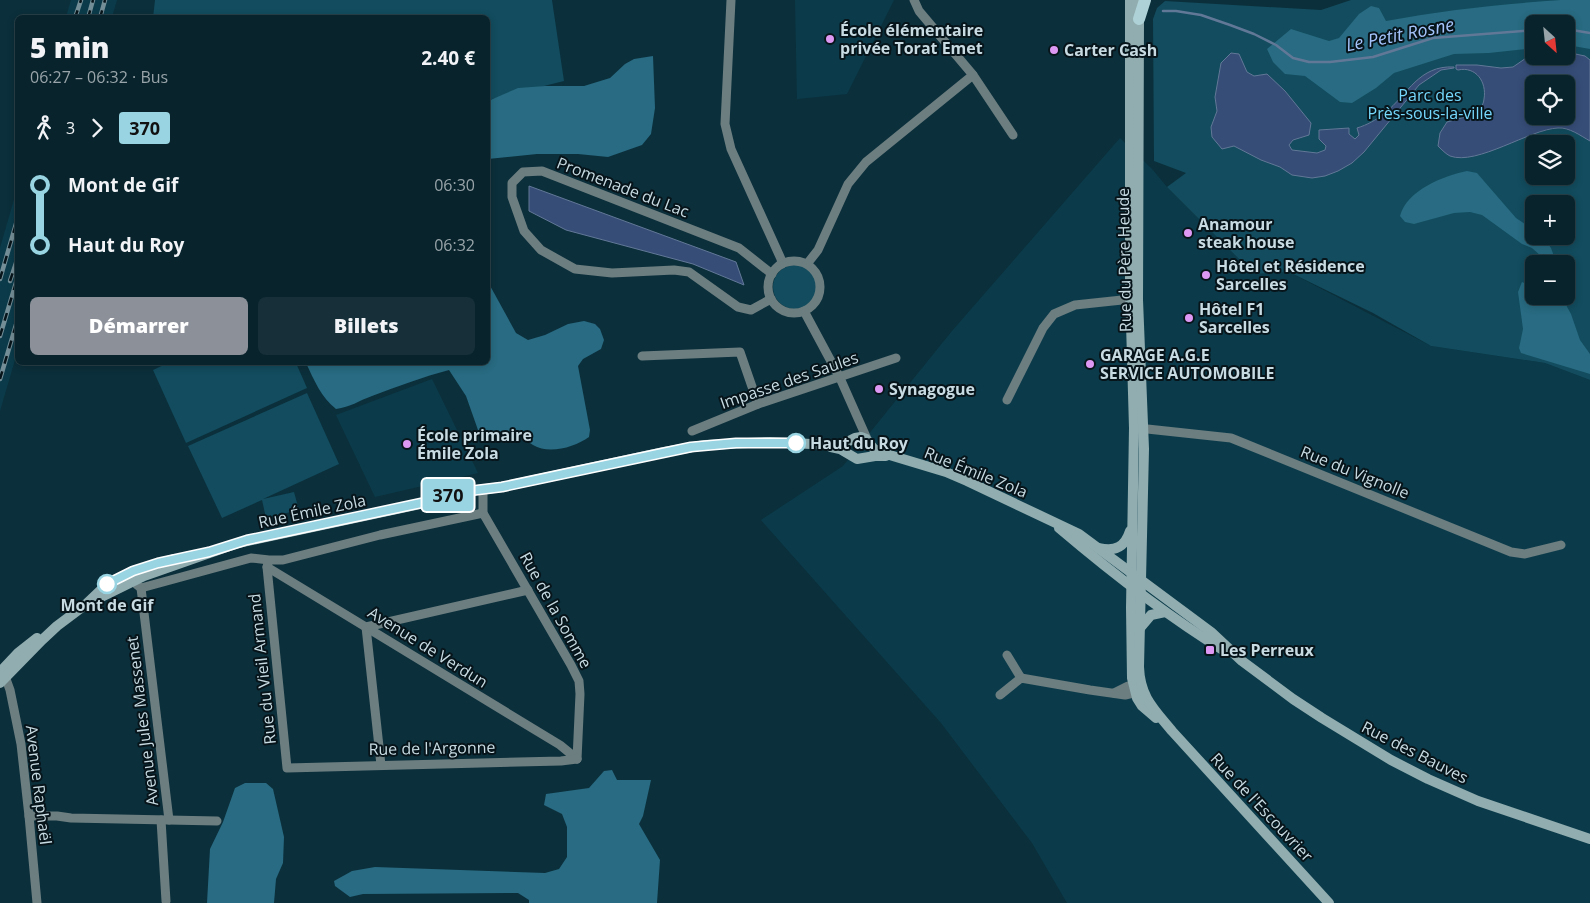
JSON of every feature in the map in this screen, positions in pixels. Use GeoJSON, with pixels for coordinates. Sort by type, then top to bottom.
{"type":"FeatureCollection","features":[{"type":"Feature","properties":{"kind":"main road","name":"Rue du Père Heude"},"geometry":{"type":"LineString","coordinates":[[1130,0],[1138,428],[1129,572],[1136,590]]}},
{"type":"Feature","properties":{"kind":"main road","name":"Rue du Père Heude"},"geometry":{"type":"LineString","coordinates":[[1135,300],[1139,19],[1136,0]]}},
{"type":"Feature","properties":{"kind":"main road"},"geometry":{"type":"LineString","coordinates":[[1139,19],[1145,0]]}},
{"type":"Feature","properties":{"kind":"main road","name":"Rue du Père Heude"},"geometry":{"type":"LineString","coordinates":[[1136,590],[1141,580],[1144,449],[1138,428]]}},
{"type":"Feature","properties":{"kind":"main road"},"geometry":{"type":"LineString","coordinates":[[861,437],[869,443],[869,452],[864,458],[857,459],[850,454],[848,449],[852,440],[861,437]]}},
{"type":"Feature","properties":{"kind":"main road","name":"Rue Émile Zola"},"geometry":{"type":"LineString","coordinates":[[1,677],[24,646],[57,626],[105,586],[177,558],[222,548],[247,540],[426,502],[461,492],[502,487],[664,452],[705,446],[770,442],[823,445],[841,444],[852,440]]}},
{"type":"Feature","properties":{"kind":"main road","name":"Rue Émile Zola"},"geometry":{"type":"LineString","coordinates":[[869,443],[878,451],[890,456],[968,481],[1079,534],[1141,580]]}},
{"type":"Feature","properties":{"kind":"main road","name":"Rue Émile Zola"},"geometry":{"type":"LineString","coordinates":[[823,445],[840,449],[850,454]]}},
{"type":"Feature","properties":{"kind":"main road","name":"Rue Émile Zola"},"geometry":{"type":"LineString","coordinates":[[864,458],[878,455],[890,456]]}},
{"type":"Feature","properties":{"kind":"main road","name":"Rue Émile Zola"},"geometry":{"type":"LineString","coordinates":[[1050,520],[1084,550],[1136,590]]}},
{"type":"Feature","properties":{"kind":"main road"},"geometry":{"type":"LineString","coordinates":[[1098,548],[1109,550],[1120,546],[1127,539],[1132,524]]}},
{"type":"Feature","properties":{"kind":"main road","name":"Rue des Bauves"},"geometry":{"type":"LineString","coordinates":[[1141,580],[1218,637],[1242,661]]}},
{"type":"Feature","properties":{"kind":"main road"},"geometry":{"type":"LineString","coordinates":[[1136,590],[1140,628],[1138,688]]}},
{"type":"Feature","properties":{"kind":"main road"},"geometry":{"type":"LineString","coordinates":[[1136,590],[1138,688]]}},
{"type":"Feature","properties":{"kind":"main road","name":"Rue des Bauves"},"geometry":{"type":"LineString","coordinates":[[1136,590],[1165,612],[1242,661],[1322,718],[1391,760],[1478,801],[1590,839]]}},
{"type":"Feature","properties":{"kind":"main road"},"geometry":{"type":"LineString","coordinates":[[1140,628],[1151,615],[1165,612]]}},
{"type":"Feature","properties":{"kind":"main road","name":"Rue de l'Escouvrier"},"geometry":{"type":"LineString","coordinates":[[1138,688],[1172,732],[1329,903]]}},
{"type":"Feature","properties":{"kind":"street"},"geometry":{"type":"LineString","coordinates":[[731,0],[725,124],[731,149],[782,264]]}},
{"type":"Feature","properties":{"kind":"street"},"geometry":{"type":"LineString","coordinates":[[914,0],[919,11],[973,75],[1013,135]]}},
{"type":"Feature","properties":{"kind":"street"},"geometry":{"type":"LineString","coordinates":[[807,264],[818,250],[848,184],[866,162],[973,75]]}},
{"type":"Feature","properties":{"kind":"street","name":"Promenade du Lac"},"geometry":{"type":"LineString","coordinates":[[771,299],[751,310],[738,307],[690,272],[674,270],[612,272],[575,269],[541,250],[524,231],[512,197],[512,183],[523,172],[542,171],[739,248],[772,274]]}},
{"type":"Feature","properties":{"kind":"street"},"geometry":{"type":"LineString","coordinates":[[790,261],[799,261],[807,264],[818,276],[820,292],[817,300],[804,311],[789,312],[782,310],[771,299],[768,286],[772,274],[782,264],[790,261]]}},
{"type":"Feature","properties":{"kind":"street"},"geometry":{"type":"LineString","coordinates":[[1007,400],[1043,328],[1054,314],[1075,305],[1135,300]]}},
{"type":"Feature","properties":{"kind":"street"},"geometry":{"type":"LineString","coordinates":[[804,311],[840,378],[869,443]]}},
{"type":"Feature","properties":{"kind":"street"},"geometry":{"type":"LineString","coordinates":[[642,356],[740,352],[758,404]]}},
{"type":"Feature","properties":{"kind":"street","name":"Impasse des Saules"},"geometry":{"type":"LineString","coordinates":[[692,431],[758,404],[896,358]]}},
{"type":"Feature","properties":{"kind":"street"},"geometry":{"type":"LineString","coordinates":[[852,440],[859,428],[860,422]]}},
{"type":"Feature","properties":{"kind":"street","name":"Rue du Vignolle"},"geometry":{"type":"LineString","coordinates":[[1138,428],[1231,438],[1511,552],[1525,554],[1561,545]]}},
{"type":"Feature","properties":{"kind":"street"},"geometry":{"type":"LineString","coordinates":[[135,575],[138,585],[142,588],[252,558],[268,564],[380,535],[483,513],[483,489]]}},
{"type":"Feature","properties":{"kind":"street","name":"Rue de la Somme"},"geometry":{"type":"LineString","coordinates":[[483,513],[579,681],[577,759]]}},
{"type":"Feature","properties":{"kind":"street","name":"Avenue de Verdun"},"geometry":{"type":"LineString","coordinates":[[268,564],[560,745],[577,759]]}},
{"type":"Feature","properties":{"kind":"street","name":"Rue du Vieil Armand"},"geometry":{"type":"LineString","coordinates":[[268,564],[287,768]]}},
{"type":"Feature","properties":{"kind":"street","name":"Avenue Jules Massenet"},"geometry":{"type":"LineString","coordinates":[[142,588],[165,820],[166,901]]}},
{"type":"Feature","properties":{"kind":"street"},"geometry":{"type":"LineString","coordinates":[[381,764],[366,626],[528,590]]}},
{"type":"Feature","properties":{"kind":"street"},"geometry":{"type":"LineString","coordinates":[[1007,655],[1021,678],[1090,690],[1114,692],[1138,688]]}},
{"type":"Feature","properties":{"kind":"street","name":"Avenue Raphaël"},"geometry":{"type":"LineString","coordinates":[[1,677],[7,681],[12,697],[20,744],[30,816],[37,903]]}},
{"type":"Feature","properties":{"kind":"street"},"geometry":{"type":"LineString","coordinates":[[1000,695],[1021,678]]}},
{"type":"Feature","properties":{"kind":"street","name":"Rue de l'Argonne"},"geometry":{"type":"LineString","coordinates":[[287,768],[381,764],[561,761],[577,759]]}},
{"type":"Feature","properties":{"kind":"street"},"geometry":{"type":"LineString","coordinates":[[30,816],[217,821]]}},
{"type":"Feature","properties":{"kind":"shaded area"},"geometry":{"type":"Polygon","coordinates":[[[71,0],[117,0],[113,15],[67,15],[71,0]]]}},
{"type":"Feature","properties":{"kind":"shaded area"},"geometry":{"type":"Polygon","coordinates":[[[795,0],[894,0],[847,94],[797,99],[795,0]]]}},
{"type":"Feature","properties":{"kind":"shaded area"},"geometry":{"type":"Polygon","coordinates":[[[1590,0],[1590,49],[1575,46],[1575,15],[1525,15],[1525,49],[1454,54],[1394,73],[1376,88],[1352,103],[1340,102],[1305,76],[1285,74],[1273,62],[1267,49],[1291,29],[1329,41],[1339,38],[1359,14],[1371,6],[1379,8],[1386,21],[1517,3],[1590,0]]]}},
{"type":"Feature","properties":{"kind":"shaded area"},"geometry":{"type":"Polygon","coordinates":[[[1231,53],[1239,54],[1247,72],[1254,76],[1267,74],[1285,91],[1311,123],[1309,135],[1293,140],[1289,145],[1292,150],[1317,153],[1325,150],[1326,146],[1319,139],[1319,130],[1349,128],[1349,134],[1355,139],[1359,135],[1357,128],[1385,113],[1423,76],[1442,68],[1454,68],[1441,70],[1419,85],[1364,152],[1352,163],[1325,176],[1312,178],[1292,175],[1280,167],[1261,160],[1234,146],[1222,149],[1212,137],[1211,127],[1217,111],[1215,97],[1221,63],[1231,53]]]}},
{"type":"Feature","properties":{"kind":"shaded area"},"geometry":{"type":"Polygon","coordinates":[[[1575,54],[1585,56],[1590,60],[1590,141],[1571,130],[1558,128],[1525,135],[1525,137],[1474,156],[1461,158],[1450,156],[1438,146],[1440,133],[1447,122],[1480,111],[1484,100],[1484,87],[1479,77],[1470,70],[1456,69],[1456,65],[1513,67],[1525,59],[1525,65],[1575,65],[1575,54]]]}},
{"type":"Feature","properties":{"kind":"shaded area"},"geometry":{"type":"Polygon","coordinates":[[[653,56],[655,108],[651,134],[642,145],[608,157],[578,154],[537,154],[490,159],[490,100],[518,88],[584,86],[610,78],[625,64],[634,59],[653,56]]]}},
{"type":"Feature","properties":{"kind":"shaded area"},"geometry":{"type":"Polygon","coordinates":[[[1120,138],[1254,274],[1289,272],[1431,346],[1545,363],[1590,380],[1590,903],[1067,903],[1032,843],[941,723],[761,520],[843,466],[952,331],[1120,138]]]}},
{"type":"Feature","properties":{"kind":"shaded area"},"geometry":{"type":"Polygon","coordinates":[[[1467,171],[1477,173],[1516,218],[1525,224],[1525,245],[1549,245],[1554,255],[1540,255],[1532,248],[1522,244],[1482,215],[1470,212],[1454,213],[1414,224],[1405,222],[1400,216],[1410,199],[1427,186],[1447,176],[1467,171]]]}},
{"type":"Feature","properties":{"kind":"shaded area"},"geometry":{"type":"Polygon","coordinates":[[[529,186],[736,262],[744,285],[693,264],[566,230],[529,211],[529,186]]]}},
{"type":"Feature","properties":{"kind":"shaded area"},"geometry":{"type":"Polygon","coordinates":[[[15,196],[15,360],[0,411],[0,248],[15,196]]]}},
{"type":"Feature","properties":{"kind":"shaded area"},"geometry":{"type":"Polygon","coordinates":[[[1522,282],[1525,283],[1525,305],[1566,305],[1580,340],[1590,354],[1590,374],[1521,353],[1519,348],[1523,329],[1518,292],[1522,282]]]}},
{"type":"Feature","properties":{"kind":"shaded area"},"geometry":{"type":"Polygon","coordinates":[[[490,286],[516,333],[528,340],[545,335],[568,324],[584,321],[595,324],[600,329],[604,340],[601,349],[583,359],[578,366],[590,430],[589,437],[569,447],[554,450],[539,448],[523,436],[513,432],[488,439],[478,430],[466,396],[449,370],[336,409],[322,394],[307,365],[490,365],[490,286]]]}},
{"type":"Feature","properties":{"kind":"shaded area","name":"École primaire Émile Zola"},"geometry":{"type":"Polygon","coordinates":[[[432,379],[478,473],[375,497],[336,415],[432,379]]]}},
{"type":"Feature","properties":{"kind":"shaded area"},"geometry":{"type":"Polygon","coordinates":[[[612,770],[617,780],[651,780],[643,816],[639,824],[660,860],[657,903],[529,903],[529,900],[518,893],[363,894],[350,897],[335,886],[334,881],[352,871],[375,867],[545,873],[559,869],[567,857],[567,827],[562,814],[544,805],[546,794],[589,788],[604,771],[612,770]]]}},
{"type":"Feature","properties":{"kind":"shaded area"},"geometry":{"type":"Polygon","coordinates":[[[245,783],[266,783],[273,789],[284,837],[283,863],[276,879],[274,903],[207,903],[210,849],[223,822],[235,788],[245,783]]]}},
{"type":"Feature","properties":{"kind":"green space"},"geometry":{"type":"Polygon","coordinates":[[[155,0],[552,0],[564,81],[490,100],[490,15],[153,15],[155,0]]]}},
{"type":"Feature","properties":{"kind":"green space","name":"Parc des Près-sous-la-ville"},"geometry":{"type":"Polygon","coordinates":[[[1351,0],[1590,0],[1590,380],[1545,363],[1431,346],[1373,313],[1289,272],[1254,274],[1167,187],[1186,173],[1154,161],[1153,19],[1157,8],[1165,1],[1321,10],[1351,0]]]}},
{"type":"Feature","properties":{"kind":"green space"},"geometry":{"type":"Polygon","coordinates":[[[795,265],[807,269],[813,275],[817,287],[813,299],[807,305],[795,309],[783,305],[777,299],[773,287],[777,275],[783,269],[795,265]]]}},
{"type":"Feature","properties":{"kind":"green space"},"geometry":{"type":"Polygon","coordinates":[[[164,365],[297,365],[307,388],[186,443],[153,370],[164,365]]]}},
{"type":"Feature","properties":{"kind":"green space"},"geometry":{"type":"Polygon","coordinates":[[[307,393],[339,464],[263,499],[294,492],[299,510],[266,518],[262,500],[222,518],[188,446],[307,393]]]}},
{"type":"Feature","properties":{"kind":"waterway","name":"Le Petit Rosne"},"geometry":{"type":"LineString","coordinates":[[1163,11],[1201,15],[1230,25],[1276,45],[1293,58],[1309,62],[1330,62],[1373,57],[1433,38],[1525,31]]}},
{"type":"Feature","properties":{"kind":"waterway","name":"Le Petit Rosne"},"geometry":{"type":"LineString","coordinates":[[1575,30],[1590,33]]}},
{"type":"Feature","properties":{"kind":"railway"},"geometry":{"type":"LineString","coordinates":[[76,15],[81,0]]}},
{"type":"Feature","properties":{"kind":"railway"},"geometry":{"type":"LineString","coordinates":[[89,15],[93,0]]}},
{"type":"Feature","properties":{"kind":"railway"},"geometry":{"type":"LineString","coordinates":[[101,15],[105,0]]}},
{"type":"Feature","properties":{"kind":"railway"},"geometry":{"type":"LineString","coordinates":[[0,279],[15,227]]}},
{"type":"Feature","properties":{"kind":"railway"},"geometry":{"type":"LineString","coordinates":[[10,281],[15,266]]}},
{"type":"Feature","properties":{"kind":"railway"},"geometry":{"type":"LineString","coordinates":[[0,336],[15,286]]}},
{"type":"Feature","properties":{"kind":"railway"},"geometry":{"type":"LineString","coordinates":[[0,379],[15,328]]}},
{"type":"Feature","properties":{"kind":"bus line","name":"370"},"geometry":{"type":"LineString","coordinates":[[107,584],[144,567],[209,552],[238,542],[426,502],[461,492],[502,487],[691,447],[736,443],[796,443]]}},
{"type":"Feature","properties":{"kind":"place","name":"École élémentaire privée Torat Emet"},"geometry":{"type":"Point","coordinates":[830,39]}},
{"type":"Feature","properties":{"kind":"place","name":"Carter Cash"},"geometry":{"type":"Point","coordinates":[1054,50]}},
{"type":"Feature","properties":{"kind":"place","name":"Anamour steak house"},"geometry":{"type":"Point","coordinates":[1188,233]}},
{"type":"Feature","properties":{"kind":"place","name":"Hôtel et Résidence Sarcelles"},"geometry":{"type":"Point","coordinates":[1206,275]}},
{"type":"Feature","properties":{"kind":"place","name":"Hôtel F1 Sarcelles"},"geometry":{"type":"Point","coordinates":[1189,318]}},
{"type":"Feature","properties":{"kind":"place","name":"GARAGE A.G.E SERVICE AUTOMOBILE"},"geometry":{"type":"Point","coordinates":[1090,364]}},
{"type":"Feature","properties":{"kind":"place","name":"Synagogue"},"geometry":{"type":"Point","coordinates":[879,389]}},
{"type":"Feature","properties":{"kind":"place","name":"Haut du Roy"},"geometry":{"type":"Point","coordinates":[796,443]}},
{"type":"Feature","properties":{"kind":"place","name":"École primaire Émile Zola"},"geometry":{"type":"Point","coordinates":[407,444]}},
{"type":"Feature","properties":{"kind":"place","name":"Mont de Gif"},"geometry":{"type":"Point","coordinates":[107,584]}},
{"type":"Feature","properties":{"kind":"place","name":"Les Perreux"},"geometry":{"type":"Point","coordinates":[1210,650]}}]}
